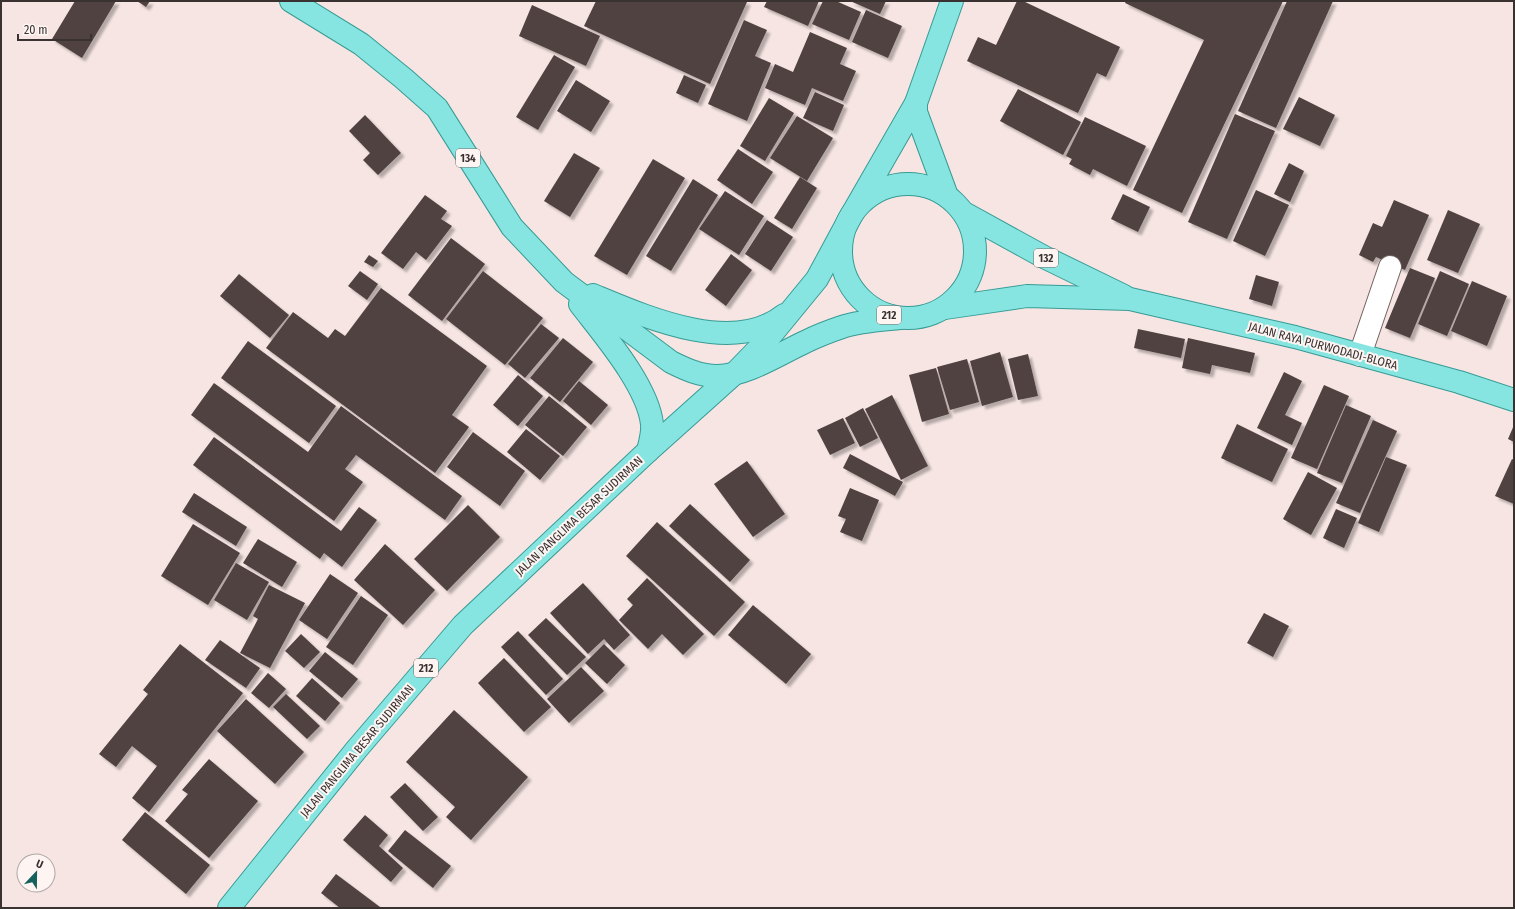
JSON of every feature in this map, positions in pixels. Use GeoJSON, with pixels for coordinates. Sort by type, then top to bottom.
{"type":"FeatureCollection","features":[{"type":"Feature","properties":{"kind":"main road","name":"134"},"geometry":{"type":"LineString","coordinates":[[291,1],[361,44],[437,108],[512,227],[564,282],[623,360],[645,400],[652,424],[648,451]]}},
{"type":"Feature","properties":{"kind":"main road","name":"212"},"geometry":{"type":"LineString","coordinates":[[648,451],[735,373],[767,340],[817,279],[851,216],[916,103],[952,1]]}},
{"type":"Feature","properties":{"kind":"main road","name":"212"},"geometry":{"type":"LineString","coordinates":[[916,103],[916,112],[947,196]]}},
{"type":"Feature","properties":{"kind":"main road","name":"212"},"geometry":{"type":"LineString","coordinates":[[735,373],[776,357],[805,341],[844,326],[931,315],[945,308],[961,294],[972,275],[976,254],[973,232],[964,213],[947,196],[927,187],[906,184],[884,188],[865,199],[851,216],[842,236],[841,258],[847,280],[860,298],[878,312],[900,318]]}},
{"type":"Feature","properties":{"kind":"main road","name":"JALAN RAYA PURWODADI-BLORA"},"geometry":{"type":"LineString","coordinates":[[964,213],[1044,257],[1130,299]]}},
{"type":"Feature","properties":{"kind":"main road","name":"134"},"geometry":{"type":"LineString","coordinates":[[564,282],[634,312],[678,326],[717,333],[743,332],[775,322],[793,308]]}},
{"type":"Feature","properties":{"kind":"main road","name":"134"},"geometry":{"type":"LineString","coordinates":[[564,282],[670,362],[688,371],[703,374],[718,376],[735,373]]}},
{"type":"Feature","properties":{"kind":"main road","name":"JALAN RAYA PURWODADI-BLORA"},"geometry":{"type":"LineString","coordinates":[[945,308],[1027,296],[1130,299],[1295,337],[1459,382],[1514,400]]}},
{"type":"Feature","properties":{"kind":"main road","name":"JALAN PANGLIMA BESAR SUDIRMAN"},"geometry":{"type":"LineString","coordinates":[[229,908],[356,750],[463,625],[648,451]]}},
{"type":"Feature","properties":{"kind":"street"},"geometry":{"type":"LineString","coordinates":[[1360,355],[1390,267]]}},
{"type":"Feature","properties":{"kind":"building"},"geometry":{"type":"Polygon","coordinates":[[[75,1],[116,1],[82,58],[52,39],[75,1]]]}},
{"type":"Feature","properties":{"kind":"building"},"geometry":{"type":"Polygon","coordinates":[[[137,1],[150,1],[146,7],[137,1]]]}},
{"type":"Feature","properties":{"kind":"building"},"geometry":{"type":"Polygon","coordinates":[[[596,1],[747,2],[710,84],[584,26],[596,1]]]}},
{"type":"Feature","properties":{"kind":"building"},"geometry":{"type":"Polygon","coordinates":[[[767,1],[819,1],[808,26],[764,7],[767,1]]]}},
{"type":"Feature","properties":{"kind":"building"},"geometry":{"type":"Polygon","coordinates":[[[823,1],[836,1],[861,12],[849,40],[812,24],[823,1]]]}},
{"type":"Feature","properties":{"kind":"building"},"geometry":{"type":"Polygon","coordinates":[[[850,1],[886,1],[880,14],[850,1]]]}},
{"type":"Feature","properties":{"kind":"building"},"geometry":{"type":"Polygon","coordinates":[[[1017,1],[1023,1],[1120,47],[1106,77],[1097,73],[1078,113],[967,61],[978,37],[996,45],[1017,1]]]}},
{"type":"Feature","properties":{"kind":"building"},"geometry":{"type":"Polygon","coordinates":[[[1126,1],[1283,1],[1182,213],[1133,190],[1204,40],[1125,3],[1126,1]]]}},
{"type":"Feature","properties":{"kind":"building"},"geometry":{"type":"Polygon","coordinates":[[[1287,1],[1333,1],[1276,128],[1238,111],[1287,1]]]}},
{"type":"Feature","properties":{"kind":"building"},"geometry":{"type":"Polygon","coordinates":[[[532,5],[600,36],[586,66],[519,36],[532,5]]]}},
{"type":"Feature","properties":{"kind":"building"},"geometry":{"type":"Polygon","coordinates":[[[866,10],[902,26],[888,58],[852,42],[866,10]]]}},
{"type":"Feature","properties":{"kind":"building"},"geometry":{"type":"Polygon","coordinates":[[[744,20],[767,30],[755,56],[771,63],[747,121],[708,104],[744,20]]]}},
{"type":"Feature","properties":{"kind":"building"},"geometry":{"type":"Polygon","coordinates":[[[810,32],[847,48],[840,64],[856,71],[843,101],[812,88],[805,105],[765,88],[775,64],[793,72],[810,32]]]}},
{"type":"Feature","properties":{"kind":"building"},"geometry":{"type":"Polygon","coordinates":[[[554,55],[575,67],[538,130],[516,117],[554,55]]]}},
{"type":"Feature","properties":{"kind":"building"},"geometry":{"type":"Polygon","coordinates":[[[684,75],[706,85],[698,103],[676,93],[684,75]]]}},
{"type":"Feature","properties":{"kind":"building"},"geometry":{"type":"Polygon","coordinates":[[[576,80],[610,101],[591,132],[557,111],[576,80]]]}},
{"type":"Feature","properties":{"kind":"building"},"geometry":{"type":"Polygon","coordinates":[[[1018,89],[1081,122],[1063,155],[1000,121],[1018,89]]]}},
{"type":"Feature","properties":{"kind":"building"},"geometry":{"type":"Polygon","coordinates":[[[815,92],[844,105],[833,131],[803,118],[815,92]]]}},
{"type":"Feature","properties":{"kind":"building"},"geometry":{"type":"Polygon","coordinates":[[[1299,97],[1335,115],[1320,146],[1283,129],[1299,97]]]}},
{"type":"Feature","properties":{"kind":"building"},"geometry":{"type":"Polygon","coordinates":[[[769,98],[794,113],[765,161],[740,146],[769,98]]]}},
{"type":"Feature","properties":{"kind":"building"},"geometry":{"type":"Polygon","coordinates":[[[1235,114],[1275,131],[1227,239],[1188,222],[1235,114]]]}},
{"type":"Feature","properties":{"kind":"building"},"geometry":{"type":"Polygon","coordinates":[[[365,115],[401,153],[378,175],[363,160],[370,153],[349,131],[365,115]]]}},
{"type":"Feature","properties":{"kind":"building"},"geometry":{"type":"Polygon","coordinates":[[[797,116],[833,138],[807,181],[770,158],[797,116]]]}},
{"type":"Feature","properties":{"kind":"building"},"geometry":{"type":"Polygon","coordinates":[[[1085,117],[1146,146],[1127,186],[1093,169],[1090,175],[1069,164],[1072,159],[1066,156],[1085,117]]]}},
{"type":"Feature","properties":{"kind":"building"},"geometry":{"type":"Polygon","coordinates":[[[738,149],[773,172],[752,204],[717,180],[738,149]]]}},
{"type":"Feature","properties":{"kind":"building"},"geometry":{"type":"Polygon","coordinates":[[[574,153],[600,168],[570,217],[544,201],[574,153]]]}},
{"type":"Feature","properties":{"kind":"building"},"geometry":{"type":"Polygon","coordinates":[[[653,159],[685,178],[627,275],[594,256],[653,159]]]}},
{"type":"Feature","properties":{"kind":"building"},"geometry":{"type":"Polygon","coordinates":[[[1289,163],[1304,171],[1290,202],[1274,194],[1289,163]]]}},
{"type":"Feature","properties":{"kind":"building"},"geometry":{"type":"Polygon","coordinates":[[[800,177],[817,188],[792,229],[774,218],[800,177]]]}},
{"type":"Feature","properties":{"kind":"building"},"geometry":{"type":"Polygon","coordinates":[[[693,179],[718,195],[671,271],[646,256],[693,179]]]}},
{"type":"Feature","properties":{"kind":"building"},"geometry":{"type":"Polygon","coordinates":[[[1256,190],[1289,205],[1265,256],[1233,241],[1256,190]]]}},
{"type":"Feature","properties":{"kind":"building"},"geometry":{"type":"Polygon","coordinates":[[[725,191],[764,216],[739,255],[699,229],[725,191]]]}},
{"type":"Feature","properties":{"kind":"building"},"geometry":{"type":"Polygon","coordinates":[[[1123,194],[1150,207],[1138,232],[1111,219],[1123,194]]]}},
{"type":"Feature","properties":{"kind":"building"},"geometry":{"type":"Polygon","coordinates":[[[425,195],[447,211],[441,219],[452,226],[426,260],[416,252],[403,269],[381,253],[425,195]]]}},
{"type":"Feature","properties":{"kind":"building"},"geometry":{"type":"Polygon","coordinates":[[[1394,200],[1429,215],[1405,270],[1376,257],[1373,262],[1359,255],[1373,223],[1382,227],[1394,200]]]}},
{"type":"Feature","properties":{"kind":"building"},"geometry":{"type":"Polygon","coordinates":[[[1448,210],[1480,224],[1458,273],[1427,260],[1448,210]]]}},
{"type":"Feature","properties":{"kind":"building"},"geometry":{"type":"Polygon","coordinates":[[[767,220],[793,237],[771,271],[745,254],[767,220]]]}},
{"type":"Feature","properties":{"kind":"building"},"geometry":{"type":"Polygon","coordinates":[[[451,238],[485,264],[442,321],[408,295],[451,238]]]}},
{"type":"Feature","properties":{"kind":"building"},"geometry":{"type":"Polygon","coordinates":[[[731,254],[752,270],[726,306],[705,290],[731,254]]]}},
{"type":"Feature","properties":{"kind":"building"},"geometry":{"type":"Polygon","coordinates":[[[369,255],[378,261],[373,267],[364,262],[369,255]]]}},
{"type":"Feature","properties":{"kind":"building"},"geometry":{"type":"Polygon","coordinates":[[[1410,268],[1435,278],[1410,338],[1385,328],[1410,268]]]}},
{"type":"Feature","properties":{"kind":"building"},"geometry":{"type":"Polygon","coordinates":[[[360,271],[378,284],[367,300],[348,286],[360,271]]]}},
{"type":"Feature","properties":{"kind":"building"},"geometry":{"type":"Polygon","coordinates":[[[483,271],[543,318],[505,365],[446,319],[483,271]]]}},
{"type":"Feature","properties":{"kind":"building"},"geometry":{"type":"Polygon","coordinates":[[[1440,271],[1469,284],[1447,336],[1418,324],[1440,271]]]}},
{"type":"Feature","properties":{"kind":"building"},"geometry":{"type":"Polygon","coordinates":[[[239,274],[289,315],[270,338],[220,296],[239,274]]]}},
{"type":"Feature","properties":{"kind":"building"},"geometry":{"type":"Polygon","coordinates":[[[1256,275],[1279,282],[1272,306],[1249,299],[1256,275]]]}},
{"type":"Feature","properties":{"kind":"building"},"geometry":{"type":"Polygon","coordinates":[[[1472,281],[1507,296],[1487,346],[1451,331],[1472,281]]]}},
{"type":"Feature","properties":{"kind":"building"},"geometry":{"type":"Polygon","coordinates":[[[381,288],[487,366],[452,415],[469,427],[435,473],[266,348],[293,312],[328,338],[335,329],[345,336],[381,288]]]}},
{"type":"Feature","properties":{"kind":"building"},"geometry":{"type":"Polygon","coordinates":[[[541,324],[559,338],[525,378],[508,364],[541,324]]]}},
{"type":"Feature","properties":{"kind":"building"},"geometry":{"type":"Polygon","coordinates":[[[1138,329],[1185,339],[1181,358],[1134,348],[1138,329]]]}},
{"type":"Feature","properties":{"kind":"building"},"geometry":{"type":"Polygon","coordinates":[[[563,338],[593,362],[560,402],[530,378],[563,338]]]}},
{"type":"Feature","properties":{"kind":"building"},"geometry":{"type":"Polygon","coordinates":[[[1188,338],[1255,353],[1250,373],[1212,365],[1210,374],[1182,368],[1188,338]]]}},
{"type":"Feature","properties":{"kind":"building"},"geometry":{"type":"Polygon","coordinates":[[[248,341],[336,406],[309,443],[221,378],[248,341]]]}},
{"type":"Feature","properties":{"kind":"building"},"geometry":{"type":"Polygon","coordinates":[[[1000,352],[1013,397],[982,406],[970,361],[1000,352]]]}},
{"type":"Feature","properties":{"kind":"building"},"geometry":{"type":"Polygon","coordinates":[[[1028,354],[1038,396],[1018,400],[1008,359],[1028,354]]]}},
{"type":"Feature","properties":{"kind":"building"},"geometry":{"type":"Polygon","coordinates":[[[967,359],[979,402],[950,410],[937,367],[967,359]]]}},
{"type":"Feature","properties":{"kind":"building"},"geometry":{"type":"Polygon","coordinates":[[[936,368],[949,414],[922,422],[909,375],[936,368]]]}},
{"type":"Feature","properties":{"kind":"building"},"geometry":{"type":"Polygon","coordinates":[[[1284,372],[1302,381],[1285,415],[1302,423],[1292,445],[1257,428],[1284,372]]]}},
{"type":"Feature","properties":{"kind":"building"},"geometry":{"type":"Polygon","coordinates":[[[518,375],[543,396],[518,426],[493,405],[518,375]]]}},
{"type":"Feature","properties":{"kind":"building"},"geometry":{"type":"Polygon","coordinates":[[[579,381],[608,405],[591,425],[563,401],[579,381]]]}},
{"type":"Feature","properties":{"kind":"building"},"geometry":{"type":"Polygon","coordinates":[[[214,383],[308,452],[341,406],[462,496],[445,520],[356,455],[345,469],[363,482],[334,521],[191,415],[214,383]]]}},
{"type":"Feature","properties":{"kind":"building"},"geometry":{"type":"Polygon","coordinates":[[[1324,385],[1349,396],[1317,469],[1291,458],[1324,385]]]}},
{"type":"Feature","properties":{"kind":"building"},"geometry":{"type":"Polygon","coordinates":[[[892,395],[928,466],[901,480],[865,409],[892,395]]]}},
{"type":"Feature","properties":{"kind":"building"},"geometry":{"type":"Polygon","coordinates":[[[549,396],[587,427],[563,456],[525,425],[549,396]]]}},
{"type":"Feature","properties":{"kind":"building"},"geometry":{"type":"Polygon","coordinates":[[[1346,405],[1371,416],[1342,483],[1317,473],[1346,405]]]}},
{"type":"Feature","properties":{"kind":"building"},"geometry":{"type":"Polygon","coordinates":[[[863,408],[878,438],[860,447],[845,418],[863,408]]]}},
{"type":"Feature","properties":{"kind":"building"},"geometry":{"type":"Polygon","coordinates":[[[843,418],[855,443],[830,455],[817,430],[843,418]]]}},
{"type":"Feature","properties":{"kind":"building"},"geometry":{"type":"Polygon","coordinates":[[[1373,420],[1397,431],[1360,513],[1336,503],[1373,420]]]}},
{"type":"Feature","properties":{"kind":"building"},"geometry":{"type":"Polygon","coordinates":[[[1237,424],[1288,449],[1272,482],[1221,458],[1237,424]]]}},
{"type":"Feature","properties":{"kind":"building"},"geometry":{"type":"Polygon","coordinates":[[[1514,425],[1514,442],[1508,439],[1514,425]]]}},
{"type":"Feature","properties":{"kind":"building"},"geometry":{"type":"Polygon","coordinates":[[[526,429],[560,456],[540,480],[507,452],[526,429]]]}},
{"type":"Feature","properties":{"kind":"building"},"geometry":{"type":"Polygon","coordinates":[[[473,432],[525,471],[500,506],[447,467],[473,432]]]}},
{"type":"Feature","properties":{"kind":"building"},"geometry":{"type":"Polygon","coordinates":[[[214,437],[341,531],[359,507],[377,520],[342,567],[324,553],[320,559],[193,465],[214,437]]]}},
{"type":"Feature","properties":{"kind":"building"},"geometry":{"type":"Polygon","coordinates":[[[850,454],[903,482],[895,496],[843,468],[850,454]]]}},
{"type":"Feature","properties":{"kind":"building"},"geometry":{"type":"Polygon","coordinates":[[[1386,457],[1407,465],[1379,532],[1358,523],[1386,457]]]}},
{"type":"Feature","properties":{"kind":"building"},"geometry":{"type":"Polygon","coordinates":[[[1512,459],[1514,460],[1514,504],[1495,496],[1512,459]]]}},
{"type":"Feature","properties":{"kind":"building"},"geometry":{"type":"Polygon","coordinates":[[[747,461],[785,514],[753,537],[714,484],[747,461]]]}},
{"type":"Feature","properties":{"kind":"building"},"geometry":{"type":"Polygon","coordinates":[[[1308,472],[1337,488],[1311,535],[1283,519],[1308,472]]]}},
{"type":"Feature","properties":{"kind":"building"},"geometry":{"type":"Polygon","coordinates":[[[850,488],[879,500],[862,541],[840,532],[846,519],[838,516],[850,488]]]}},
{"type":"Feature","properties":{"kind":"building"},"geometry":{"type":"Polygon","coordinates":[[[194,493],[247,527],[236,546],[182,512],[194,493]]]}},
{"type":"Feature","properties":{"kind":"building"},"geometry":{"type":"Polygon","coordinates":[[[690,504],[750,560],[730,582],[669,526],[690,504]]]}},
{"type":"Feature","properties":{"kind":"building"},"geometry":{"type":"Polygon","coordinates":[[[468,505],[500,537],[447,591],[414,559],[468,505]]]}},
{"type":"Feature","properties":{"kind":"building"},"geometry":{"type":"Polygon","coordinates":[[[1336,509],[1357,518],[1344,548],[1323,538],[1336,509]]]}},
{"type":"Feature","properties":{"kind":"building"},"geometry":{"type":"Polygon","coordinates":[[[657,522],[745,602],[714,636],[626,556],[657,522]]]}},
{"type":"Feature","properties":{"kind":"building"},"geometry":{"type":"Polygon","coordinates":[[[193,524],[240,553],[208,605],[161,576],[193,524]]]}},
{"type":"Feature","properties":{"kind":"building"},"geometry":{"type":"Polygon","coordinates":[[[258,539],[297,562],[282,587],[243,563],[258,539]]]}},
{"type":"Feature","properties":{"kind":"building"},"geometry":{"type":"Polygon","coordinates":[[[385,544],[435,590],[403,625],[354,580],[385,544]]]}},
{"type":"Feature","properties":{"kind":"building"},"geometry":{"type":"Polygon","coordinates":[[[236,563],[269,582],[247,620],[214,600],[236,563]]]}},
{"type":"Feature","properties":{"kind":"building"},"geometry":{"type":"Polygon","coordinates":[[[330,574],[358,593],[327,639],[299,620],[330,574]]]}},
{"type":"Feature","properties":{"kind":"building"},"geometry":{"type":"Polygon","coordinates":[[[647,578],[704,634],[683,655],[662,634],[648,649],[619,620],[633,605],[627,599],[647,578]]]}},
{"type":"Feature","properties":{"kind":"building"},"geometry":{"type":"Polygon","coordinates":[[[583,583],[630,635],[614,650],[604,639],[588,654],[550,613],[583,583]]]}},
{"type":"Feature","properties":{"kind":"building"},"geometry":{"type":"Polygon","coordinates":[[[269,585],[305,603],[270,668],[240,653],[258,619],[253,616],[269,585]]]}},
{"type":"Feature","properties":{"kind":"building"},"geometry":{"type":"Polygon","coordinates":[[[361,596],[388,615],[353,665],[326,647],[361,596]]]}},
{"type":"Feature","properties":{"kind":"building"},"geometry":{"type":"Polygon","coordinates":[[[753,605],[811,654],[786,684],[728,635],[753,605]]]}},
{"type":"Feature","properties":{"kind":"building"},"geometry":{"type":"Polygon","coordinates":[[[1264,613],[1289,626],[1273,657],[1247,643],[1264,613]]]}},
{"type":"Feature","properties":{"kind":"building"},"geometry":{"type":"Polygon","coordinates":[[[546,618],[586,657],[567,675],[528,635],[546,618]]]}},
{"type":"Feature","properties":{"kind":"building"},"geometry":{"type":"Polygon","coordinates":[[[518,631],[563,679],[546,695],[501,647],[518,631]]]}},
{"type":"Feature","properties":{"kind":"building"},"geometry":{"type":"Polygon","coordinates":[[[301,634],[320,652],[304,668],[285,651],[301,634]]]}},
{"type":"Feature","properties":{"kind":"building"},"geometry":{"type":"Polygon","coordinates":[[[220,640],[260,668],[246,688],[205,660],[220,640]]]}},
{"type":"Feature","properties":{"kind":"building"},"geometry":{"type":"Polygon","coordinates":[[[180,644],[243,693],[149,812],[132,798],[157,766],[132,746],[116,767],[99,754],[148,694],[143,690],[180,644]]]}},
{"type":"Feature","properties":{"kind":"building"},"geometry":{"type":"Polygon","coordinates":[[[604,644],[625,665],[607,684],[585,663],[604,644]]]}},
{"type":"Feature","properties":{"kind":"building"},"geometry":{"type":"Polygon","coordinates":[[[325,652],[358,679],[342,698],[309,671],[325,652]]]}},
{"type":"Feature","properties":{"kind":"building"},"geometry":{"type":"Polygon","coordinates":[[[504,658],[551,707],[524,732],[478,683],[504,658]]]}},
{"type":"Feature","properties":{"kind":"building"},"geometry":{"type":"Polygon","coordinates":[[[581,667],[604,691],[569,723],[547,699],[581,667]]]}},
{"type":"Feature","properties":{"kind":"building"},"geometry":{"type":"Polygon","coordinates":[[[268,673],[286,689],[269,708],[251,693],[268,673]]]}},
{"type":"Feature","properties":{"kind":"building"},"geometry":{"type":"Polygon","coordinates":[[[312,678],[340,703],[325,721],[296,696],[312,678]]]}},
{"type":"Feature","properties":{"kind":"building"},"geometry":{"type":"Polygon","coordinates":[[[286,694],[320,726],[307,739],[273,707],[286,694]]]}},
{"type":"Feature","properties":{"kind":"building"},"geometry":{"type":"Polygon","coordinates":[[[246,699],[304,752],[275,784],[217,731],[246,699]]]}},
{"type":"Feature","properties":{"kind":"building"},"geometry":{"type":"Polygon","coordinates":[[[454,710],[528,777],[471,840],[446,817],[455,807],[406,762],[454,710]]]}},
{"type":"Feature","properties":{"kind":"building"},"geometry":{"type":"Polygon","coordinates":[[[209,759],[258,801],[209,858],[165,821],[188,794],[182,790],[209,759]]]}},
{"type":"Feature","properties":{"kind":"building"},"geometry":{"type":"Polygon","coordinates":[[[405,783],[438,817],[423,831],[390,797],[405,783]]]}},
{"type":"Feature","properties":{"kind":"building"},"geometry":{"type":"Polygon","coordinates":[[[145,812],[210,865],[186,894],[122,840],[145,812]]]}},
{"type":"Feature","properties":{"kind":"building"},"geometry":{"type":"Polygon","coordinates":[[[365,815],[388,835],[379,846],[403,868],[391,882],[343,840],[365,815]]]}},
{"type":"Feature","properties":{"kind":"building"},"geometry":{"type":"Polygon","coordinates":[[[405,830],[451,866],[433,888],[388,851],[405,830]]]}},
{"type":"Feature","properties":{"kind":"building"},"geometry":{"type":"Polygon","coordinates":[[[336,874],[380,907],[340,908],[321,893],[336,874]]]}}]}
